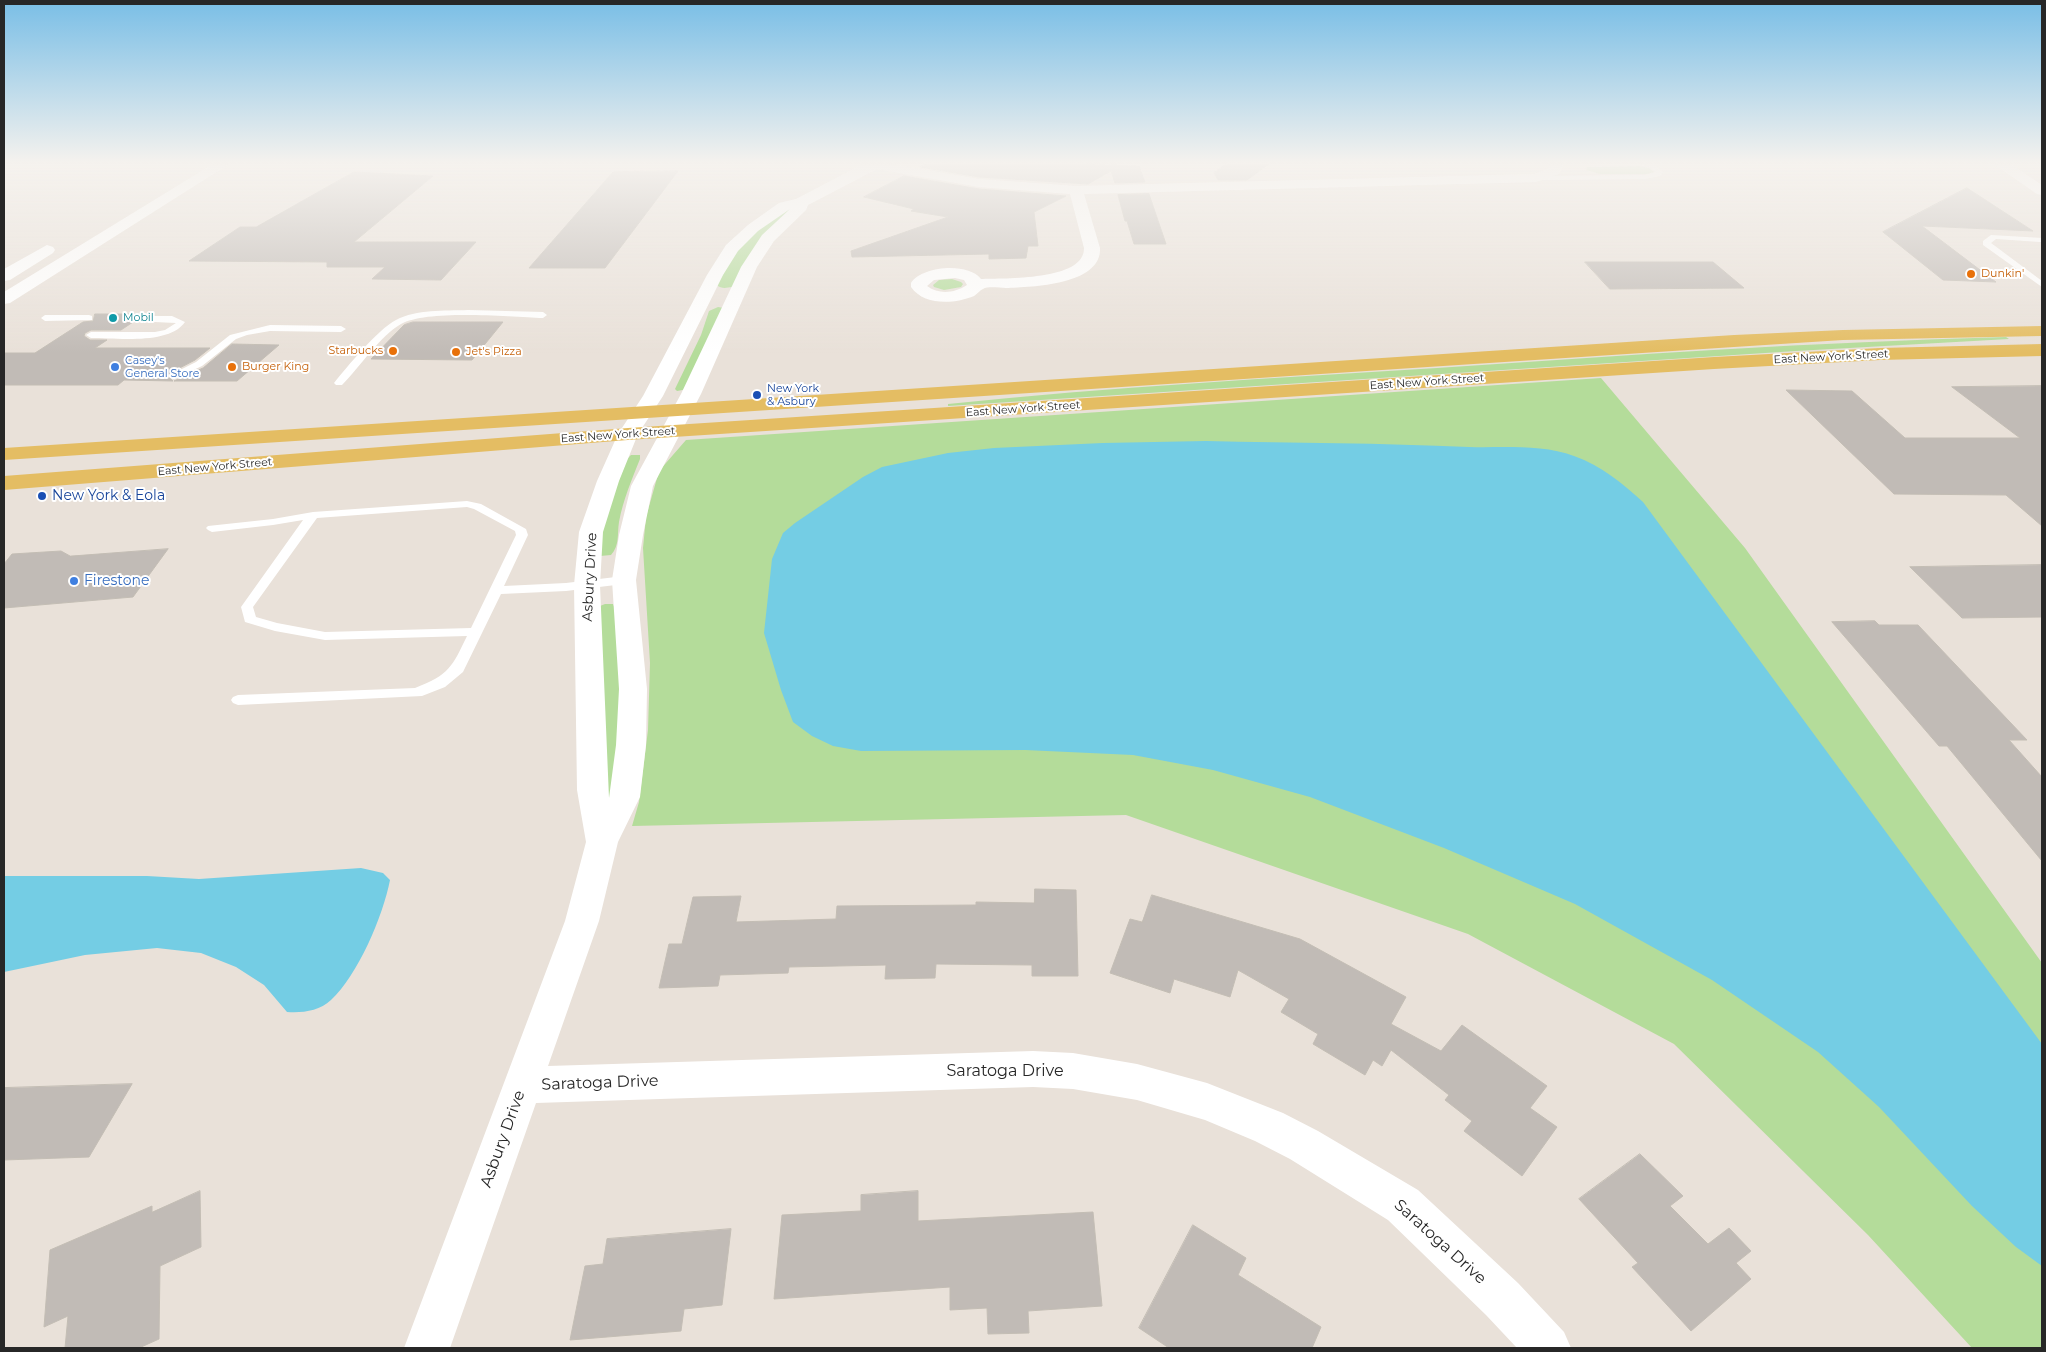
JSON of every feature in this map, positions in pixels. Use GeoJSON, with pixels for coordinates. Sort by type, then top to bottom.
{"type":"FeatureCollection","features":[{"type":"Feature","properties":{"kind":"main road","name":"East New York Street"},"geometry":{"type":"LineString","coordinates":[[4,483],[628,434],[677,421],[1734,341],[1843,335],[2042,331]]}},
{"type":"Feature","properties":{"kind":"main road","name":"East New York Street"},"geometry":{"type":"LineString","coordinates":[[4,454],[642,411],[677,421],[1815,357],[2042,350]]}},
{"type":"Feature","properties":{"kind":"street"},"geometry":{"type":"LineString","coordinates":[[4,299],[120,227]]}},
{"type":"Feature","properties":{"kind":"street","name":"Asbury Drive"},"geometry":{"type":"LineString","coordinates":[[602,842],[592,790],[589,734],[587,586],[591,532],[608,481],[628,434],[653,396],[727,255],[742,237],[755,227]]}},
{"type":"Feature","properties":{"kind":"street","name":"Asbury Drive"},"geometry":{"type":"LineString","coordinates":[[427,1348],[582,921],[602,842],[625,797],[631,745],[633,689],[624,580],[631,535],[642,486],[677,421],[749,267],[768,238],[780,227]]}},
{"type":"Feature","properties":{"kind":"street"},"geometry":{"type":"LineString","coordinates":[[976,284],[1031,281],[1069,275],[1086,266],[1090,261],[1092,250],[1086,227]]}},
{"type":"Feature","properties":{"kind":"street"},"geometry":{"type":"LineString","coordinates":[[4,276],[61,242]]}},
{"type":"Feature","properties":{"kind":"street","name":"Saratoga Drive"},"geometry":{"type":"LineString","coordinates":[[523,1085],[1033,1068],[1137,1082],[1207,1102],[1269,1127],[1304,1145],[1403,1205],[1502,1299],[1548,1348]]}},
{"type":"Feature","properties":{"kind":"lane"},"geometry":{"type":"LineString","coordinates":[[2040,240],[1994,237],[1986,243],[2042,285]]}},
{"type":"Feature","properties":{"kind":"lane"},"geometry":{"type":"LineString","coordinates":[[339,383],[391,328],[407,318],[430,314],[543,315]]}},
{"type":"Feature","properties":{"kind":"lane"},"geometry":{"type":"LineString","coordinates":[[45,318],[89,318]]}},
{"type":"Feature","properties":{"kind":"lane"},"geometry":{"type":"LineString","coordinates":[[91,335],[161,334],[175,330],[181,324],[179,320],[137,318]]}},
{"type":"Feature","properties":{"kind":"lane"},"geometry":{"type":"LineString","coordinates":[[173,376],[199,364],[233,337],[245,333],[270,328],[341,329]]}},
{"type":"Feature","properties":{"kind":"lane"},"geometry":{"type":"LineString","coordinates":[[212,528],[272,522],[314,515],[467,504],[477,506],[520,529],[522,535],[458,669],[440,684],[417,693],[238,700]]}},
{"type":"Feature","properties":{"kind":"lane"},"geometry":{"type":"LineString","coordinates":[[314,515],[247,607],[250,619],[275,627],[325,636],[476,632]]}},
{"type":"Feature","properties":{"kind":"lane"},"geometry":{"type":"LineString","coordinates":[[496,590],[587,586],[624,580]]}},
{"type":"Feature","properties":{"kind":"green space"},"geometry":{"type":"Polygon","coordinates":[[[762,227],[777,227],[732,287],[722,288],[717,285],[734,254],[762,227]]]}},
{"type":"Feature","properties":{"kind":"green space"},"geometry":{"type":"Polygon","coordinates":[[[952,279],[963,284],[961,287],[944,290],[933,285],[939,280],[952,279]]]}},
{"type":"Feature","properties":{"kind":"green space"},"geometry":{"type":"Polygon","coordinates":[[[718,307],[724,308],[688,389],[677,391],[675,389],[701,335],[709,311],[718,307]]]}},
{"type":"Feature","properties":{"kind":"green space"},"geometry":{"type":"Polygon","coordinates":[[[2006,337],[2009,339],[948,406],[948,404],[1070,393],[1254,379],[1864,342],[2006,337]]]}},
{"type":"Feature","properties":{"kind":"green space"},"geometry":{"type":"Polygon","coordinates":[[[1601,378],[1745,548],[2042,963],[2042,1348],[1972,1348],[1868,1235],[1674,1044],[1468,934],[1126,815],[632,826],[639,802],[648,730],[650,663],[643,548],[646,517],[659,471],[686,440],[1601,378]]]}},
{"type":"Feature","properties":{"kind":"green space"},"geometry":{"type":"Polygon","coordinates":[[[631,455],[640,455],[640,459],[623,506],[616,547],[611,555],[600,556],[603,521],[627,459],[631,455]]]}},
{"type":"Feature","properties":{"kind":"green space"},"geometry":{"type":"Polygon","coordinates":[[[613,604],[615,609],[622,727],[608,817],[600,606],[613,604]]]}},
{"type":"Feature","properties":{"kind":"water"},"geometry":{"type":"Polygon","coordinates":[[[1206,441],[1535,448],[1562,452],[1594,465],[1643,502],[2042,1044],[2042,1266],[2016,1247],[1972,1206],[1879,1107],[1818,1052],[1712,980],[1575,904],[1444,848],[1310,797],[1213,770],[1133,755],[1025,750],[861,751],[833,746],[812,736],[793,722],[764,633],[772,559],[783,533],[795,523],[863,477],[882,467],[948,453],[994,448],[1206,441]]]}},
{"type":"Feature","properties":{"kind":"water"},"geometry":{"type":"Polygon","coordinates":[[[361,868],[383,873],[390,880],[382,910],[368,944],[351,976],[331,1000],[316,1009],[305,1012],[287,1012],[264,985],[236,967],[201,953],[157,948],[85,955],[4,972],[4,876],[147,876],[199,879],[361,868]]]}},
{"type":"Feature","properties":{"kind":"building"},"geometry":{"type":"Polygon","coordinates":[[[240,227],[372,227],[354,242],[476,242],[441,280],[372,279],[385,267],[327,267],[327,262],[189,261],[240,227]]]}},
{"type":"Feature","properties":{"kind":"building"},"geometry":{"type":"Polygon","coordinates":[[[565,227],[636,227],[605,268],[529,268],[565,227]]]}},
{"type":"Feature","properties":{"kind":"building"},"geometry":{"type":"Polygon","coordinates":[[[919,227],[1036,227],[1038,246],[1028,246],[1026,258],[989,259],[989,254],[852,257],[851,251],[919,227]]]}},
{"type":"Feature","properties":{"kind":"building"},"geometry":{"type":"Polygon","coordinates":[[[1129,227],[1160,227],[1166,244],[1134,244],[1129,227]]]}},
{"type":"Feature","properties":{"kind":"building"},"geometry":{"type":"Polygon","coordinates":[[[1892,227],[1923,227],[1996,282],[1943,280],[1883,232],[1892,227]]]}},
{"type":"Feature","properties":{"kind":"building"},"geometry":{"type":"Polygon","coordinates":[[[1946,227],[2027,227],[2033,231],[1946,227]]]}},
{"type":"Feature","properties":{"kind":"building"},"geometry":{"type":"Polygon","coordinates":[[[1585,262],[1713,262],[1744,288],[1610,289],[1585,262]]]}},
{"type":"Feature","properties":{"kind":"building"},"geometry":{"type":"Polygon","coordinates":[[[95,314],[136,314],[131,319],[133,322],[121,330],[91,330],[85,333],[84,336],[90,340],[107,340],[95,348],[210,348],[195,360],[166,375],[173,381],[124,380],[118,385],[4,385],[4,353],[35,353],[83,322],[93,321],[95,314]]]}},
{"type":"Feature","properties":{"kind":"building"},"geometry":{"type":"Polygon","coordinates":[[[413,322],[503,322],[472,360],[371,359],[404,325],[413,322]]]}},
{"type":"Feature","properties":{"kind":"building","name":"Burger King"},"geometry":{"type":"Polygon","coordinates":[[[232,344],[279,345],[237,381],[174,381],[203,368],[232,344]]]}},
{"type":"Feature","properties":{"kind":"building"},"geometry":{"type":"Polygon","coordinates":[[[2042,386],[2042,526],[2006,495],[1894,494],[1786,390],[1852,391],[1905,438],[2020,438],[1952,387],[2042,386]]]}},
{"type":"Feature","properties":{"kind":"building","name":"Firestone"},"geometry":{"type":"Polygon","coordinates":[[[168,549],[133,597],[4,608],[4,564],[12,554],[61,551],[70,556],[168,549]]]}},
{"type":"Feature","properties":{"kind":"building"},"geometry":{"type":"Polygon","coordinates":[[[2042,565],[2042,617],[1962,618],[1910,567],[2042,565]]]}},
{"type":"Feature","properties":{"kind":"building"},"geometry":{"type":"Polygon","coordinates":[[[1875,621],[1879,625],[1918,625],[2027,740],[2009,740],[2042,777],[2042,861],[1947,746],[1939,746],[1832,622],[1875,621]]]}},
{"type":"Feature","properties":{"kind":"building"},"geometry":{"type":"Polygon","coordinates":[[[1035,889],[1076,890],[1078,976],[1032,976],[1032,965],[936,964],[935,978],[885,979],[886,965],[789,967],[788,973],[720,975],[718,986],[659,988],[669,944],[682,944],[693,897],[741,896],[736,922],[836,919],[837,906],[976,905],[976,902],[1034,903],[1035,889]]]}},
{"type":"Feature","properties":{"kind":"building"},"geometry":{"type":"Polygon","coordinates":[[[1152,895],[1300,939],[1406,997],[1391,1024],[1441,1051],[1462,1025],[1547,1086],[1530,1108],[1557,1127],[1522,1176],[1464,1131],[1472,1121],[1445,1100],[1449,1095],[1391,1050],[1382,1066],[1373,1060],[1365,1075],[1313,1044],[1318,1034],[1281,1012],[1289,999],[1238,970],[1230,997],[1174,979],[1170,993],[1110,973],[1130,919],[1142,922],[1152,895]]]}},
{"type":"Feature","properties":{"kind":"building"},"geometry":{"type":"Polygon","coordinates":[[[132,1084],[89,1157],[4,1160],[4,1088],[132,1084]]]}},
{"type":"Feature","properties":{"kind":"building"},"geometry":{"type":"Polygon","coordinates":[[[1640,1154],[1683,1196],[1670,1206],[1708,1244],[1729,1228],[1751,1251],[1736,1263],[1751,1279],[1691,1331],[1632,1267],[1638,1263],[1579,1199],[1640,1154]]]}},
{"type":"Feature","properties":{"kind":"building"},"geometry":{"type":"Polygon","coordinates":[[[200,1191],[201,1247],[160,1266],[159,1339],[139,1348],[65,1348],[68,1316],[44,1327],[50,1250],[152,1206],[152,1212],[200,1191]]]}},
{"type":"Feature","properties":{"kind":"building"},"geometry":{"type":"Polygon","coordinates":[[[918,1191],[918,1221],[1093,1212],[1102,1306],[1028,1311],[1029,1333],[988,1334],[987,1308],[950,1310],[950,1287],[774,1299],[782,1215],[861,1211],[861,1195],[918,1191]]]}},
{"type":"Feature","properties":{"kind":"building"},"geometry":{"type":"Polygon","coordinates":[[[1193,1225],[1246,1258],[1238,1275],[1321,1327],[1312,1348],[1169,1348],[1139,1328],[1193,1225]]]}},
{"type":"Feature","properties":{"kind":"building"},"geometry":{"type":"Polygon","coordinates":[[[731,1229],[722,1305],[684,1309],[681,1331],[570,1340],[585,1266],[603,1264],[607,1239],[731,1229]]]}},
{"type":"Feature","properties":{"kind":"place","name":"Dunkin'"},"geometry":{"type":"Point","coordinates":[1971,274]}},
{"type":"Feature","properties":{"kind":"place","name":"Mobil"},"geometry":{"type":"Point","coordinates":[113,318]}},
{"type":"Feature","properties":{"kind":"place","name":"Starbucks"},"geometry":{"type":"Point","coordinates":[393,351]}},
{"type":"Feature","properties":{"kind":"place","name":"Jet's Pizza"},"geometry":{"type":"Point","coordinates":[456,352]}},
{"type":"Feature","properties":{"kind":"place","name":"Casey's General Store"},"geometry":{"type":"Point","coordinates":[115,367]}},
{"type":"Feature","properties":{"kind":"place","name":"Burger King"},"geometry":{"type":"Point","coordinates":[232,367]}},
{"type":"Feature","properties":{"kind":"place","name":"New York & Asbury"},"geometry":{"type":"Point","coordinates":[757,395]}},
{"type":"Feature","properties":{"kind":"place","name":"New York & Eola"},"geometry":{"type":"Point","coordinates":[42,496]}},
{"type":"Feature","properties":{"kind":"place","name":"Firestone"},"geometry":{"type":"Point","coordinates":[74,581]}}]}
